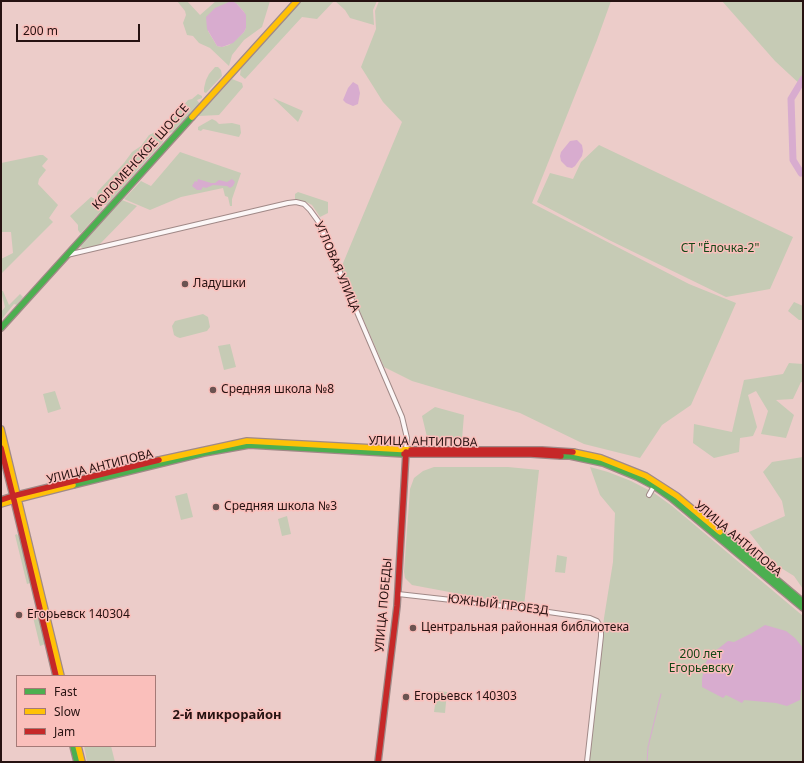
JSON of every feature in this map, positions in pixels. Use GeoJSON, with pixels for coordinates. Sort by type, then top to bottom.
{"type":"FeatureCollection","features":[{"type":"Feature","properties":{"kind":"main road","name":"КОЛОМЕНСКОЕ ШОССЕ"},"geometry":{"type":"LineString","coordinates":[[1,328],[297,1]]}},
{"type":"Feature","properties":{"kind":"main road"},"geometry":{"type":"LineString","coordinates":[[1,429],[15,498],[56,675]]}},
{"type":"Feature","properties":{"kind":"main road","name":"УЛИЦА АНТИПОВА"},"geometry":{"type":"LineString","coordinates":[[1,500],[15,498],[197,451],[254,440],[406,452],[511,453],[570,456],[588,459],[617,468],[654,486],[690,512],[741,557],[803,608]]}},
{"type":"Feature","properties":{"kind":"main road"},"geometry":{"type":"LineString","coordinates":[[1,448],[61,675]]}},
{"type":"Feature","properties":{"kind":"main road","name":"УЛИЦА АНТИПОВА"},"geometry":{"type":"LineString","coordinates":[[406,452],[525,449],[591,455],[621,465],[646,476],[677,496],[803,602]]}},
{"type":"Feature","properties":{"kind":"main road","name":"УЛИЦА ПОБЕДЫ"},"geometry":{"type":"LineString","coordinates":[[378,762],[398,594],[406,452]]}},
{"type":"Feature","properties":{"kind":"main road","name":"УЛИЦА АНТИПОВА"},"geometry":{"type":"LineString","coordinates":[[1,504],[15,498]]}},
{"type":"Feature","properties":{"kind":"main road"},"geometry":{"type":"LineString","coordinates":[[73,747],[76,762]]}},
{"type":"Feature","properties":{"kind":"main road"},"geometry":{"type":"LineString","coordinates":[[78,747],[82,762]]}},
{"type":"Feature","properties":{"kind":"street","name":"УГЛОВАЯ УЛИЦА"},"geometry":{"type":"LineString","coordinates":[[65,256],[288,203],[296,202],[304,204],[318,221],[402,417],[407,438],[406,452]]}},
{"type":"Feature","properties":{"kind":"street"},"geometry":{"type":"LineString","coordinates":[[649,495],[654,486]]}},
{"type":"Feature","properties":{"kind":"street","name":"ЮЖНЫЙ ПРОЕЗД"},"geometry":{"type":"LineString","coordinates":[[398,594],[508,606],[582,617],[597,621],[601,628],[601,636],[587,762]]}},
{"type":"Feature","properties":{"kind":"green space"},"geometry":{"type":"Polygon","coordinates":[[[177,1],[187,1],[200,15],[216,1],[270,1],[262,27],[244,40],[232,55],[229,66],[210,48],[199,43],[193,36],[187,35],[183,23],[186,15],[185,11],[177,1]],[[237,4],[208,31],[217,46],[222,47],[229,45],[244,32],[246,28],[246,20],[244,12],[237,4]]]}},
{"type":"Feature","properties":{"kind":"green space"},"geometry":{"type":"Polygon","coordinates":[[[301,1],[334,1],[317,19],[302,17],[245,79],[240,75],[241,68],[301,1]]]}},
{"type":"Feature","properties":{"kind":"green space"},"geometry":{"type":"Polygon","coordinates":[[[335,1],[377,1],[373,10],[374,25],[350,18],[345,10],[335,1]]]}},
{"type":"Feature","properties":{"kind":"green space"},"geometry":{"type":"Polygon","coordinates":[[[379,1],[611,1],[532,203],[689,284],[736,303],[691,405],[662,425],[640,458],[584,444],[520,413],[412,381],[384,367],[341,268],[402,122],[383,102],[361,67],[376,29],[375,11],[379,1]]]}},
{"type":"Feature","properties":{"kind":"green space"},"geometry":{"type":"Polygon","coordinates":[[[722,1],[803,1],[803,87],[775,61],[722,1]]]}},
{"type":"Feature","properties":{"kind":"green space"},"geometry":{"type":"Polygon","coordinates":[[[215,67],[218,67],[221,70],[222,76],[206,93],[204,92],[204,88],[206,80],[215,67]]]}},
{"type":"Feature","properties":{"kind":"green space"},"geometry":{"type":"Polygon","coordinates":[[[232,79],[242,83],[243,87],[219,115],[198,116],[232,79]]]}},
{"type":"Feature","properties":{"kind":"green space"},"geometry":{"type":"Polygon","coordinates":[[[198,94],[202,96],[202,98],[197,100],[200,104],[174,132],[169,133],[169,127],[178,112],[188,100],[192,99],[198,94]]]}},
{"type":"Feature","properties":{"kind":"green space"},"geometry":{"type":"Polygon","coordinates":[[[273,98],[303,111],[298,122],[273,98]]]}},
{"type":"Feature","properties":{"kind":"green space"},"geometry":{"type":"Polygon","coordinates":[[[212,119],[219,124],[232,123],[240,125],[241,133],[239,137],[203,129],[201,131],[198,130],[198,127],[212,119]]]}},
{"type":"Feature","properties":{"kind":"green space"},"geometry":{"type":"Polygon","coordinates":[[[155,132],[160,133],[164,137],[163,142],[107,205],[104,205],[97,197],[98,191],[132,152],[141,146],[149,135],[155,132]]]}},
{"type":"Feature","properties":{"kind":"green space","name":"СТ \"Ёлочка-2\""},"geometry":{"type":"Polygon","coordinates":[[[599,145],[793,237],[770,289],[726,297],[609,240],[537,202],[550,173],[573,179],[581,162],[599,145]]]}},
{"type":"Feature","properties":{"kind":"green space"},"geometry":{"type":"Polygon","coordinates":[[[180,152],[241,173],[232,199],[232,206],[230,206],[228,197],[225,196],[223,188],[181,197],[150,210],[124,199],[141,181],[151,186],[180,152]]]}},
{"type":"Feature","properties":{"kind":"green space"},"geometry":{"type":"Polygon","coordinates":[[[43,155],[48,159],[42,166],[46,170],[39,179],[38,184],[58,205],[49,218],[53,222],[1,274],[1,259],[13,253],[11,232],[1,232],[1,163],[43,155]]]}},
{"type":"Feature","properties":{"kind":"green space"},"geometry":{"type":"Polygon","coordinates":[[[298,192],[328,202],[328,213],[320,217],[312,205],[295,199],[295,194],[298,192]]]}},
{"type":"Feature","properties":{"kind":"green space"},"geometry":{"type":"Polygon","coordinates":[[[91,197],[95,199],[103,209],[80,233],[78,230],[78,225],[70,216],[91,197]]]}},
{"type":"Feature","properties":{"kind":"green space"},"geometry":{"type":"Polygon","coordinates":[[[122,200],[137,206],[98,246],[83,249],[80,246],[122,200]]]}},
{"type":"Feature","properties":{"kind":"green space"},"geometry":{"type":"Polygon","coordinates":[[[1,291],[3,291],[9,305],[20,294],[23,297],[17,305],[14,304],[1,320],[1,312],[5,307],[1,291]]]}},
{"type":"Feature","properties":{"kind":"green space"},"geometry":{"type":"Polygon","coordinates":[[[794,302],[803,306],[803,320],[799,320],[788,311],[794,302]]]}},
{"type":"Feature","properties":{"kind":"green space"},"geometry":{"type":"Polygon","coordinates":[[[203,314],[208,317],[210,327],[207,331],[180,338],[174,335],[172,326],[175,321],[203,314]]]}},
{"type":"Feature","properties":{"kind":"green space"},"geometry":{"type":"Polygon","coordinates":[[[230,344],[236,367],[224,370],[218,346],[230,344]]]}},
{"type":"Feature","properties":{"kind":"green space"},"geometry":{"type":"Polygon","coordinates":[[[789,363],[803,364],[803,382],[801,382],[793,399],[776,400],[794,415],[786,438],[761,434],[768,411],[756,391],[748,395],[757,427],[753,436],[740,438],[739,452],[714,458],[693,443],[694,424],[732,432],[744,380],[783,374],[789,363]]]}},
{"type":"Feature","properties":{"kind":"green space"},"geometry":{"type":"Polygon","coordinates":[[[55,391],[61,409],[48,413],[43,394],[55,391]]]}},
{"type":"Feature","properties":{"kind":"green space"},"geometry":{"type":"Polygon","coordinates":[[[435,407],[464,415],[462,439],[428,441],[422,416],[435,407]]]}},
{"type":"Feature","properties":{"kind":"green space"},"geometry":{"type":"Polygon","coordinates":[[[803,457],[803,589],[794,576],[773,563],[749,532],[785,516],[782,501],[763,472],[772,462],[803,457]]]}},
{"type":"Feature","properties":{"kind":"green space"},"geometry":{"type":"Polygon","coordinates":[[[434,467],[508,467],[539,470],[524,606],[412,585],[405,578],[404,572],[410,489],[414,478],[423,471],[434,467]]]}},
{"type":"Feature","properties":{"kind":"green space","name":"200 лет Егорьевску"},"geometry":{"type":"Polygon","coordinates":[[[590,467],[631,481],[654,493],[672,506],[803,616],[803,762],[588,762],[604,618],[613,562],[615,513],[600,495],[590,467]]]}},
{"type":"Feature","properties":{"kind":"green space"},"geometry":{"type":"Polygon","coordinates":[[[187,493],[193,517],[181,520],[175,496],[187,493]]]}},
{"type":"Feature","properties":{"kind":"green space"},"geometry":{"type":"Polygon","coordinates":[[[287,516],[291,534],[282,536],[278,519],[287,516]]]}},
{"type":"Feature","properties":{"kind":"green space"},"geometry":{"type":"Polygon","coordinates":[[[17,534],[21,540],[30,583],[27,584],[15,535],[17,534]]]}},
{"type":"Feature","properties":{"kind":"green space"},"geometry":{"type":"Polygon","coordinates":[[[557,555],[567,557],[565,573],[555,572],[557,555]]]}},
{"type":"Feature","properties":{"kind":"green space"},"geometry":{"type":"Polygon","coordinates":[[[38,616],[45,644],[40,646],[33,617],[38,616]]]}},
{"type":"Feature","properties":{"kind":"green space"},"geometry":{"type":"Polygon","coordinates":[[[437,691],[447,692],[445,713],[434,712],[437,691]]]}},
{"type":"Feature","properties":{"kind":"green space"},"geometry":{"type":"Polygon","coordinates":[[[84,747],[111,747],[115,762],[87,762],[84,747]]]}},
{"type":"Feature","properties":{"kind":"shaded area"},"geometry":{"type":"Polygon","coordinates":[[[229,2],[234,2],[237,4],[246,15],[246,28],[233,43],[222,47],[217,46],[207,29],[206,17],[215,8],[229,2]]]}},
{"type":"Feature","properties":{"kind":"shaded area"},"geometry":{"type":"Polygon","coordinates":[[[353,82],[358,85],[360,93],[358,104],[353,106],[343,100],[348,88],[353,82]]]}},
{"type":"Feature","properties":{"kind":"shaded area"},"geometry":{"type":"Polygon","coordinates":[[[577,140],[582,145],[582,156],[575,166],[572,168],[567,167],[561,161],[561,152],[570,141],[577,140]]]}},
{"type":"Feature","properties":{"kind":"shaded area"},"geometry":{"type":"Polygon","coordinates":[[[198,179],[211,183],[215,183],[219,180],[227,182],[232,179],[235,182],[230,188],[227,186],[213,185],[197,190],[192,186],[198,179]]]}},
{"type":"Feature","properties":{"kind":"shaded area"},"geometry":{"type":"Polygon","coordinates":[[[765,625],[786,631],[795,638],[803,648],[803,689],[801,690],[800,700],[787,706],[776,703],[744,700],[742,703],[726,695],[723,698],[702,687],[705,664],[710,655],[728,641],[734,642],[765,625]]]}},
{"type":"Feature","properties":{"kind":"waterway"},"geometry":{"type":"LineString","coordinates":[[803,79],[791,99],[793,160],[801,173],[803,171]]}},
{"type":"Feature","properties":{"kind":"waterway"},"geometry":{"type":"LineString","coordinates":[[647,762],[648,747],[661,694]]}},
{"type":"Feature","properties":{"kind":"traffic: fast"},"geometry":{"type":"LineString","coordinates":[[1,328],[192,117]]}},
{"type":"Feature","properties":{"kind":"traffic: fast"},"geometry":{"type":"LineString","coordinates":[[73,485],[204,453],[249,445],[404,454]]}},
{"type":"Feature","properties":{"kind":"traffic: fast"},"geometry":{"type":"LineString","coordinates":[[561,456],[570,456],[603,463],[637,477],[654,486],[671,498],[803,608]]}},
{"type":"Feature","properties":{"kind":"traffic: fast"},"geometry":{"type":"LineString","coordinates":[[720,532],[803,602]]}},
{"type":"Feature","properties":{"kind":"traffic: fast"},"geometry":{"type":"LineString","coordinates":[[73,747],[77,762]]}},
{"type":"Feature","properties":{"kind":"traffic: slow"},"geometry":{"type":"LineString","coordinates":[[192,117],[297,1]]}},
{"type":"Feature","properties":{"kind":"traffic: slow"},"geometry":{"type":"LineString","coordinates":[[1,429],[18,499],[1,504]]}},
{"type":"Feature","properties":{"kind":"traffic: slow"},"geometry":{"type":"LineString","coordinates":[[159,460],[247,441],[411,450]]}},
{"type":"Feature","properties":{"kind":"traffic: slow"},"geometry":{"type":"LineString","coordinates":[[573,452],[601,458],[646,476],[677,496],[720,532]]}},
{"type":"Feature","properties":{"kind":"traffic: slow"},"geometry":{"type":"LineString","coordinates":[[61,675],[18,499],[73,485]]}},
{"type":"Feature","properties":{"kind":"traffic: slow"},"geometry":{"type":"LineString","coordinates":[[78,747],[82,762]]}},
{"type":"Feature","properties":{"kind":"traffic: jam"},"geometry":{"type":"LineString","coordinates":[[1,448],[13,496],[1,500]]}},
{"type":"Feature","properties":{"kind":"traffic: jam"},"geometry":{"type":"LineString","coordinates":[[411,450],[542,450],[573,452]]}},
{"type":"Feature","properties":{"kind":"traffic: jam"},"geometry":{"type":"LineString","coordinates":[[378,762],[397,606],[406,452]]}},
{"type":"Feature","properties":{"kind":"traffic: jam"},"geometry":{"type":"LineString","coordinates":[[404,454],[531,454],[561,456]]}},
{"type":"Feature","properties":{"kind":"traffic: jam"},"geometry":{"type":"LineString","coordinates":[[56,675],[13,496],[159,460]]}},
{"type":"Feature","properties":{"kind":"place","name":"Ладушки"},"geometry":{"type":"Point","coordinates":[185,284]}},
{"type":"Feature","properties":{"kind":"place","name":"Средняя школа №8"},"geometry":{"type":"Point","coordinates":[213,390]}},
{"type":"Feature","properties":{"kind":"place","name":"Средняя школа №3"},"geometry":{"type":"Point","coordinates":[216,507]}},
{"type":"Feature","properties":{"kind":"place","name":"Егорьевск 140304"},"geometry":{"type":"Point","coordinates":[19,615]}},
{"type":"Feature","properties":{"kind":"place","name":"Центральная районная библиотека"},"geometry":{"type":"Point","coordinates":[413,628]}},
{"type":"Feature","properties":{"kind":"place","name":"Егорьевск 140303"},"geometry":{"type":"Point","coordinates":[406,697]}},
{"type":"Feature","properties":{"kind":"district","name":"2-й микрорайон"},"geometry":{"type":"Point","coordinates":[227,715]}}]}
